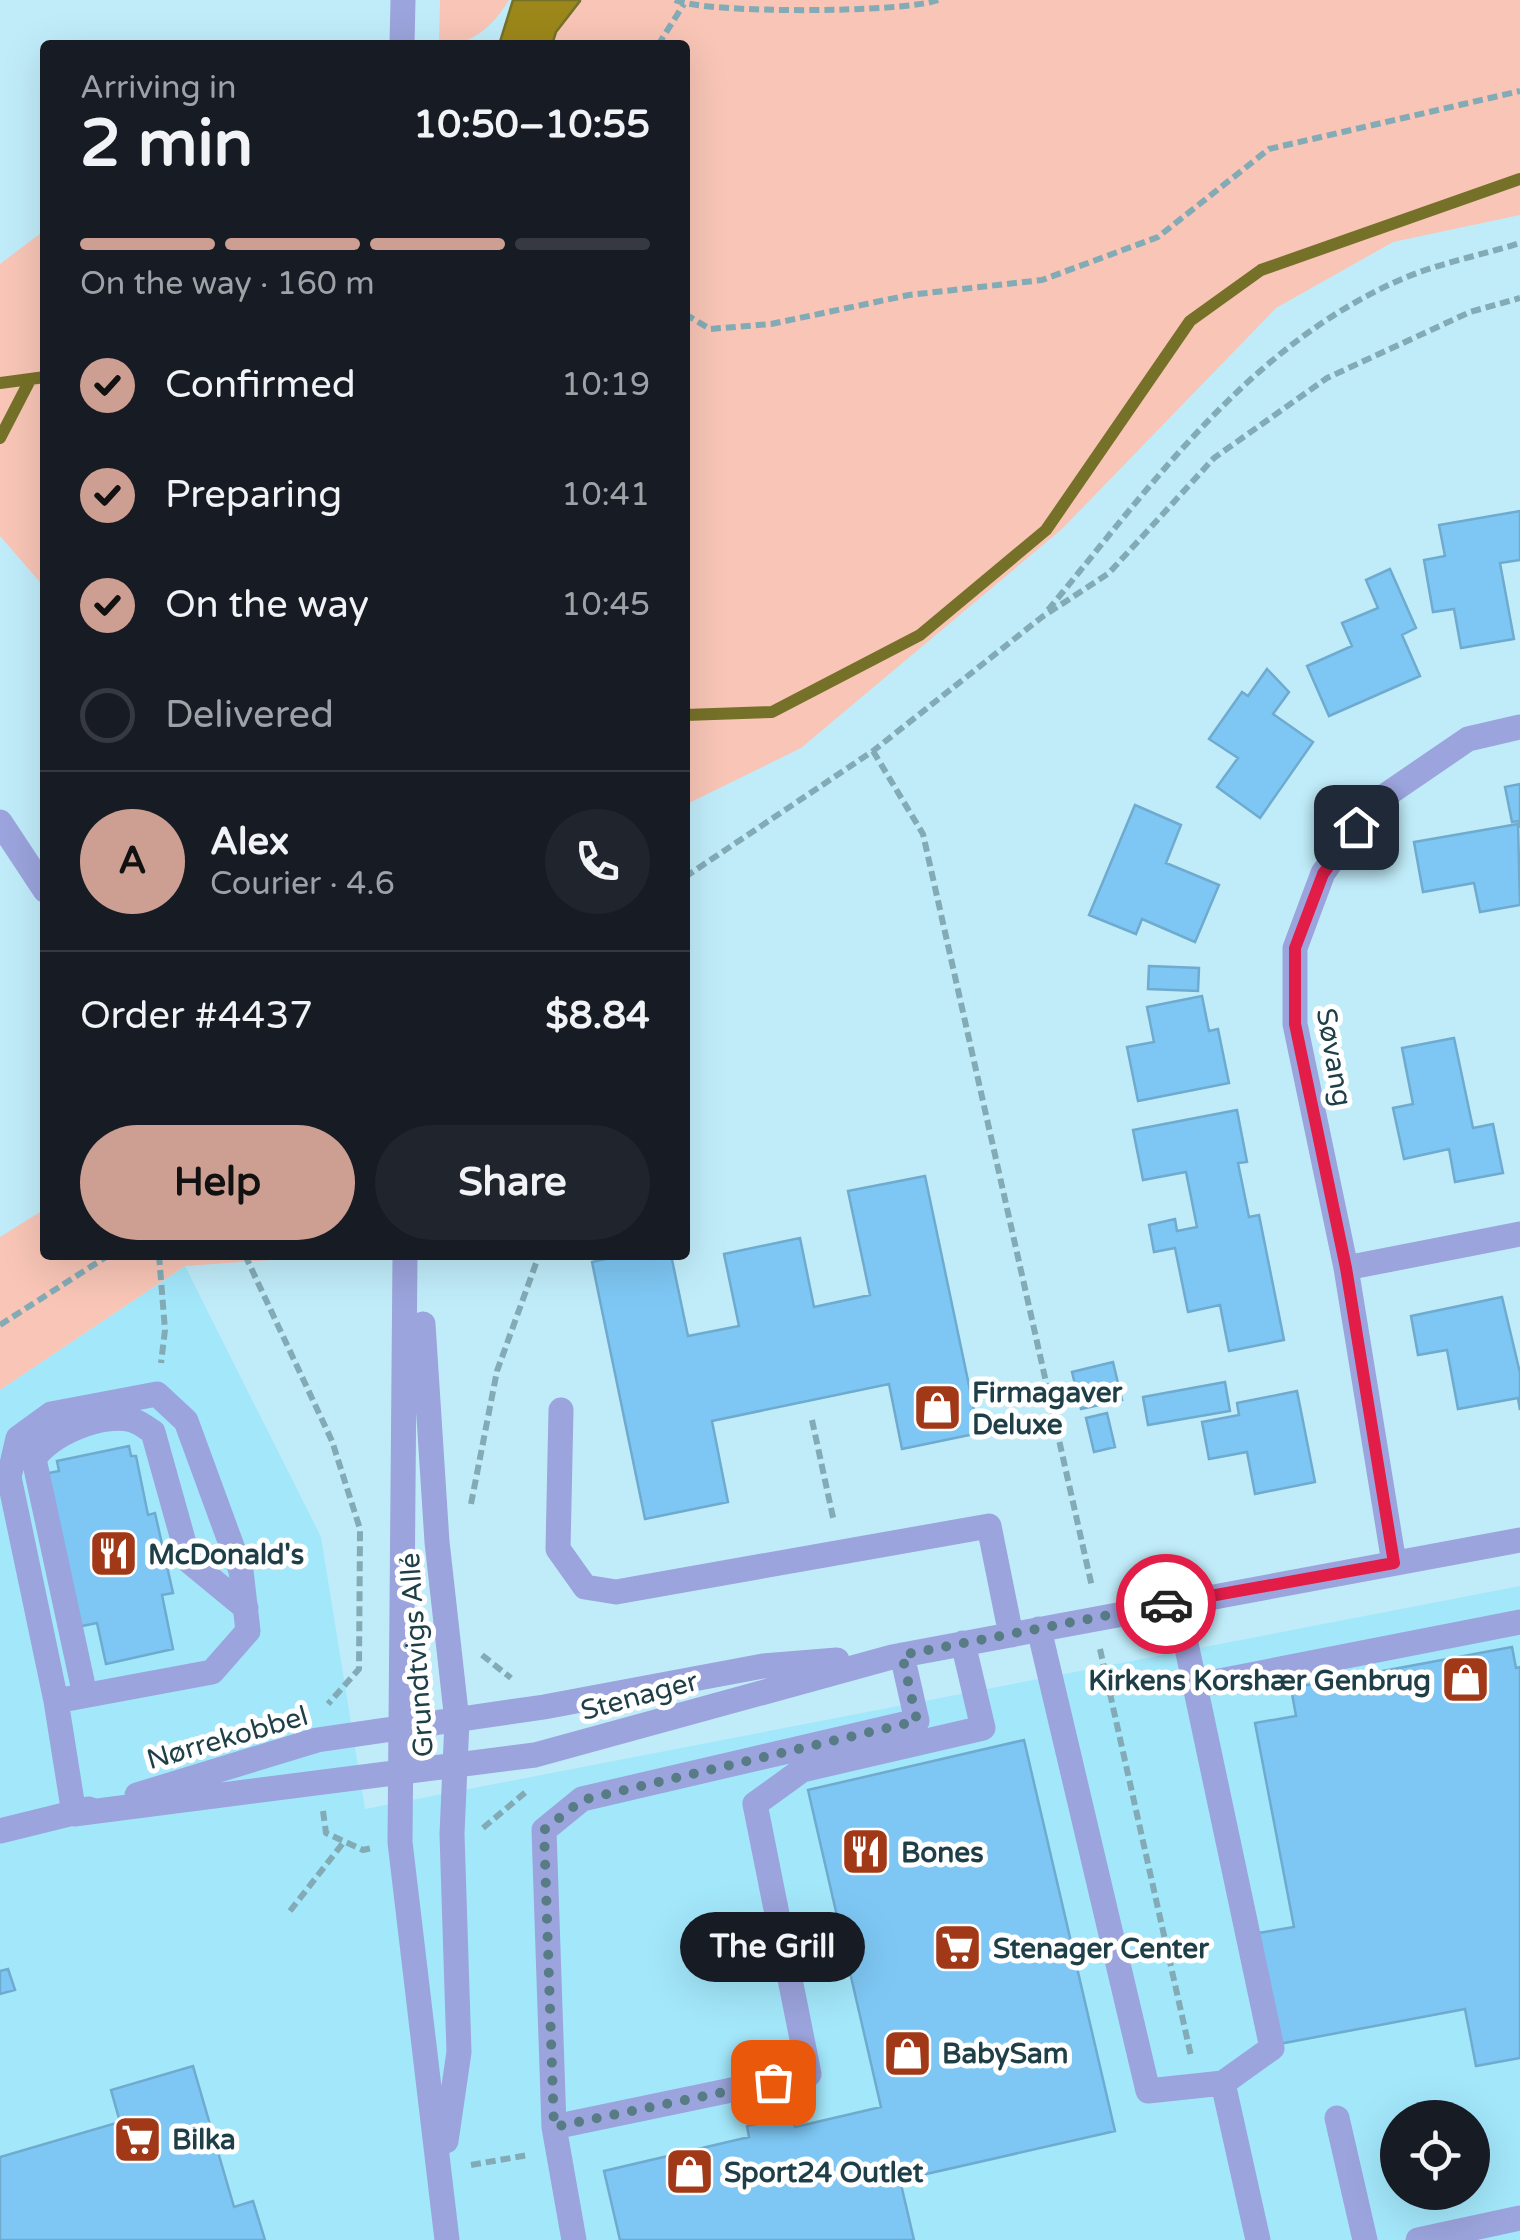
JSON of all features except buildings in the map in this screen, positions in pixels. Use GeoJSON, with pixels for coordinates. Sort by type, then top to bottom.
{"type":"FeatureCollection","features":[{"type":"Feature","properties":{"kind":"street"},"geometry":{"type":"LineString","coordinates":[[402,40],[403,0]]}},
{"type":"Feature","properties":{"kind":"street","name":"Søvang"},"geometry":{"type":"LineString","coordinates":[[1394,1563],[1346,1268],[1295,1024],[1295,948],[1323,874],[1372,804],[1468,739],[1520,727]]}},
{"type":"Feature","properties":{"kind":"street"},"geometry":{"type":"LineString","coordinates":[[0,822],[40,882]]}},
{"type":"Feature","properties":{"kind":"street"},"geometry":{"type":"LineString","coordinates":[[1346,1268],[1520,1234]]}},
{"type":"Feature","properties":{"kind":"street","name":"Grundtvigs Allé"},"geometry":{"type":"LineString","coordinates":[[407,1260],[400,1842],[447,2240]]}},
{"type":"Feature","properties":{"kind":"street","name":"Grundtvigs Allé"},"geometry":{"type":"LineString","coordinates":[[408,1260],[422,1321],[437,1542],[457,1721],[452,1834],[459,2052],[441,2171]]}},
{"type":"Feature","properties":{"kind":"street"},"geometry":{"type":"LineString","coordinates":[[56,1700],[212,1672],[248,1631],[241,1571],[186,1420],[157,1394],[51,1414],[18,1438],[9,1477],[56,1700],[74,1814]]}},
{"type":"Feature","properties":{"kind":"street"},"geometry":{"type":"LineString","coordinates":[[561,1410],[558,1549],[585,1587],[616,1592],[989,1526],[1010,1634]]}},
{"type":"Feature","properties":{"kind":"street"},"geometry":{"type":"LineString","coordinates":[[86,1695],[34,1459],[44,1444],[106,1418],[134,1420],[153,1432],[189,1560],[246,1608]]}},
{"type":"Feature","properties":{"kind":"street","name":"Stenager"},"geometry":{"type":"LineString","coordinates":[[399,1775],[535,1755],[897,1656],[1520,1540]]}},
{"type":"Feature","properties":{"kind":"street"},"geometry":{"type":"LineString","coordinates":[[1039,1629],[1148,2091],[1222,2083],[1272,2048],[1177,1601]]}},
{"type":"Feature","properties":{"kind":"street"},"geometry":{"type":"LineString","coordinates":[[1194,1686],[1520,1622]]}},
{"type":"Feature","properties":{"kind":"street"},"geometry":{"type":"LineString","coordinates":[[556,2138],[810,2074],[755,1804],[802,1770],[983,1728],[963,1643]]}},
{"type":"Feature","properties":{"kind":"street"},"geometry":{"type":"LineString","coordinates":[[574,2240],[556,2138],[544,1830],[582,1800],[917,1721],[897,1656]]}},
{"type":"Feature","properties":{"kind":"street","name":"Stenager"},"geometry":{"type":"LineString","coordinates":[[400,1727],[457,1721],[763,1666],[897,1656]]}},
{"type":"Feature","properties":{"kind":"street","name":"Nørrekobbel"},"geometry":{"type":"LineString","coordinates":[[0,1831],[74,1814],[317,1740],[400,1727]]}},
{"type":"Feature","properties":{"kind":"street","name":"Nørrekobbel"},"geometry":{"type":"LineString","coordinates":[[74,1814],[399,1775]]}},
{"type":"Feature","properties":{"kind":"street"},"geometry":{"type":"LineString","coordinates":[[1222,2083],[1258,2240]]}},
{"type":"Feature","properties":{"kind":"street"},"geometry":{"type":"LineString","coordinates":[[1337,2118],[1365,2240]]}},
{"type":"Feature","properties":{"kind":"street"},"geometry":{"type":"LineString","coordinates":[[1418,2240],[1520,2218]]}},
{"type":"Feature","properties":{"kind":"path"},"geometry":{"type":"LineString","coordinates":[[675,0],[684,4],[849,11],[922,6],[938,0]]}},
{"type":"Feature","properties":{"kind":"path"},"geometry":{"type":"LineString","coordinates":[[661,40],[684,4]]}},
{"type":"Feature","properties":{"kind":"path"},"geometry":{"type":"LineString","coordinates":[[690,317],[710,329],[771,324],[909,296],[1042,280],[1158,237],[1269,149],[1520,91]]}},
{"type":"Feature","properties":{"kind":"path"},"geometry":{"type":"LineString","coordinates":[[1042,617],[1201,424],[1290,344],[1402,278],[1520,243]]}},
{"type":"Feature","properties":{"kind":"path"},"geometry":{"type":"LineString","coordinates":[[690,874],[873,751],[1042,617],[1109,573],[1214,458],[1327,378],[1470,312],[1520,298]]}},
{"type":"Feature","properties":{"kind":"path"},"geometry":{"type":"LineString","coordinates":[[873,751],[922,834],[1099,1618],[1102,1664],[1196,2076],[1222,2083]]}},
{"type":"Feature","properties":{"kind":"path"},"geometry":{"type":"LineString","coordinates":[[0,1325],[101,1260]]}},
{"type":"Feature","properties":{"kind":"path"},"geometry":{"type":"LineString","coordinates":[[159,1260],[165,1330]]}},
{"type":"Feature","properties":{"kind":"path"},"geometry":{"type":"LineString","coordinates":[[247,1260],[332,1441],[360,1529],[359,1669]]}},
{"type":"Feature","properties":{"kind":"path"},"geometry":{"type":"LineString","coordinates":[[470,1514],[497,1371],[536,1260]]}},
{"type":"Feature","properties":{"kind":"path"},"geometry":{"type":"LineString","coordinates":[[812,1420],[840,1552]]}},
{"type":"Feature","properties":{"kind":"path"},"geometry":{"type":"LineString","coordinates":[[290,1911],[343,1843]]}},
{"type":"Feature","properties":{"kind":"path"},"geometry":{"type":"LineString","coordinates":[[441,2171],[556,2138]]}},
{"type":"Feature","properties":{"kind":"shaded area"},"geometry":{"type":"Polygon","coordinates":[[[440,0],[509,0],[496,18],[472,38],[439,40],[440,0]]]}},
{"type":"Feature","properties":{"kind":"shaded area"},"geometry":{"type":"Polygon","coordinates":[[[513,0],[580,0],[554,40],[501,40],[513,0]]]}},
{"type":"Feature","properties":{"kind":"shaded area"},"geometry":{"type":"Polygon","coordinates":[[[582,0],[1520,0],[1520,215],[1393,242],[1276,308],[1062,529],[801,748],[690,803],[690,40],[554,40],[582,0]]]}},
{"type":"Feature","properties":{"kind":"shaded area"},"geometry":{"type":"Polygon","coordinates":[[[40,234],[40,582],[0,536],[0,264],[40,234]]]}},
{"type":"Feature","properties":{"kind":"shaded area"},"geometry":{"type":"Polygon","coordinates":[[[40,1212],[40,1260],[270,1260],[185,1266],[0,1390],[0,1237],[40,1212]]]}},
{"type":"Feature","properties":{"kind":"shaded area"},"geometry":{"type":"Polygon","coordinates":[[[185,1266],[321,1537],[365,1809],[1520,1586],[1520,2240],[0,2240],[0,1390],[185,1266]]]}},
{"type":"Feature","properties":{"kind":"waterway"},"geometry":{"type":"LineString","coordinates":[[690,715],[772,712],[920,635],[1046,530],[1190,321],[1261,270],[1520,179]]}},
{"type":"Feature","properties":{"kind":"waterway"},"geometry":{"type":"LineString","coordinates":[[0,383],[40,378]]}},
{"type":"Feature","properties":{"kind":"waterway"},"geometry":{"type":"LineString","coordinates":[[0,438],[30,380]]}},
{"type":"Feature","properties":{"kind":"way so far"},"geometry":{"type":"LineString","coordinates":[[773,2082],[554,2127],[544,1830],[582,1800],[917,1721],[902,1655],[1166,1604]]}},
{"type":"Feature","properties":{"kind":"place","name":"Firmagaver Deluxe"},"geometry":{"type":"Point","coordinates":[937,1408]}},
{"type":"Feature","properties":{"kind":"place","name":"McDonald's"},"geometry":{"type":"Point","coordinates":[113,1554]}},
{"type":"Feature","properties":{"kind":"place","name":"Kirkens Korshær Genbrug"},"geometry":{"type":"Point","coordinates":[1466,1680]}},
{"type":"Feature","properties":{"kind":"place","name":"Bones"},"geometry":{"type":"Point","coordinates":[866,1852]}},
{"type":"Feature","properties":{"kind":"place","name":"Stenager Center"},"geometry":{"type":"Point","coordinates":[958,1948]}},
{"type":"Feature","properties":{"kind":"place","name":"BabySam"},"geometry":{"type":"Point","coordinates":[907,2053]}},
{"type":"Feature","properties":{"kind":"place","name":"The Grill"},"geometry":{"type":"Point","coordinates":[773,2082]}},
{"type":"Feature","properties":{"kind":"place","name":"Bilka"},"geometry":{"type":"Point","coordinates":[137,2139]}},
{"type":"Feature","properties":{"kind":"place","name":"Sport24 Outlet"},"geometry":{"type":"Point","coordinates":[689,2172]}},
{"type":"Feature","properties":{"kind":"route"},"geometry":{"type":"LineString","coordinates":[[1166,1604],[1394,1563],[1346,1268],[1295,1024],[1295,948],[1323,874],[1356,827]]}}]}
